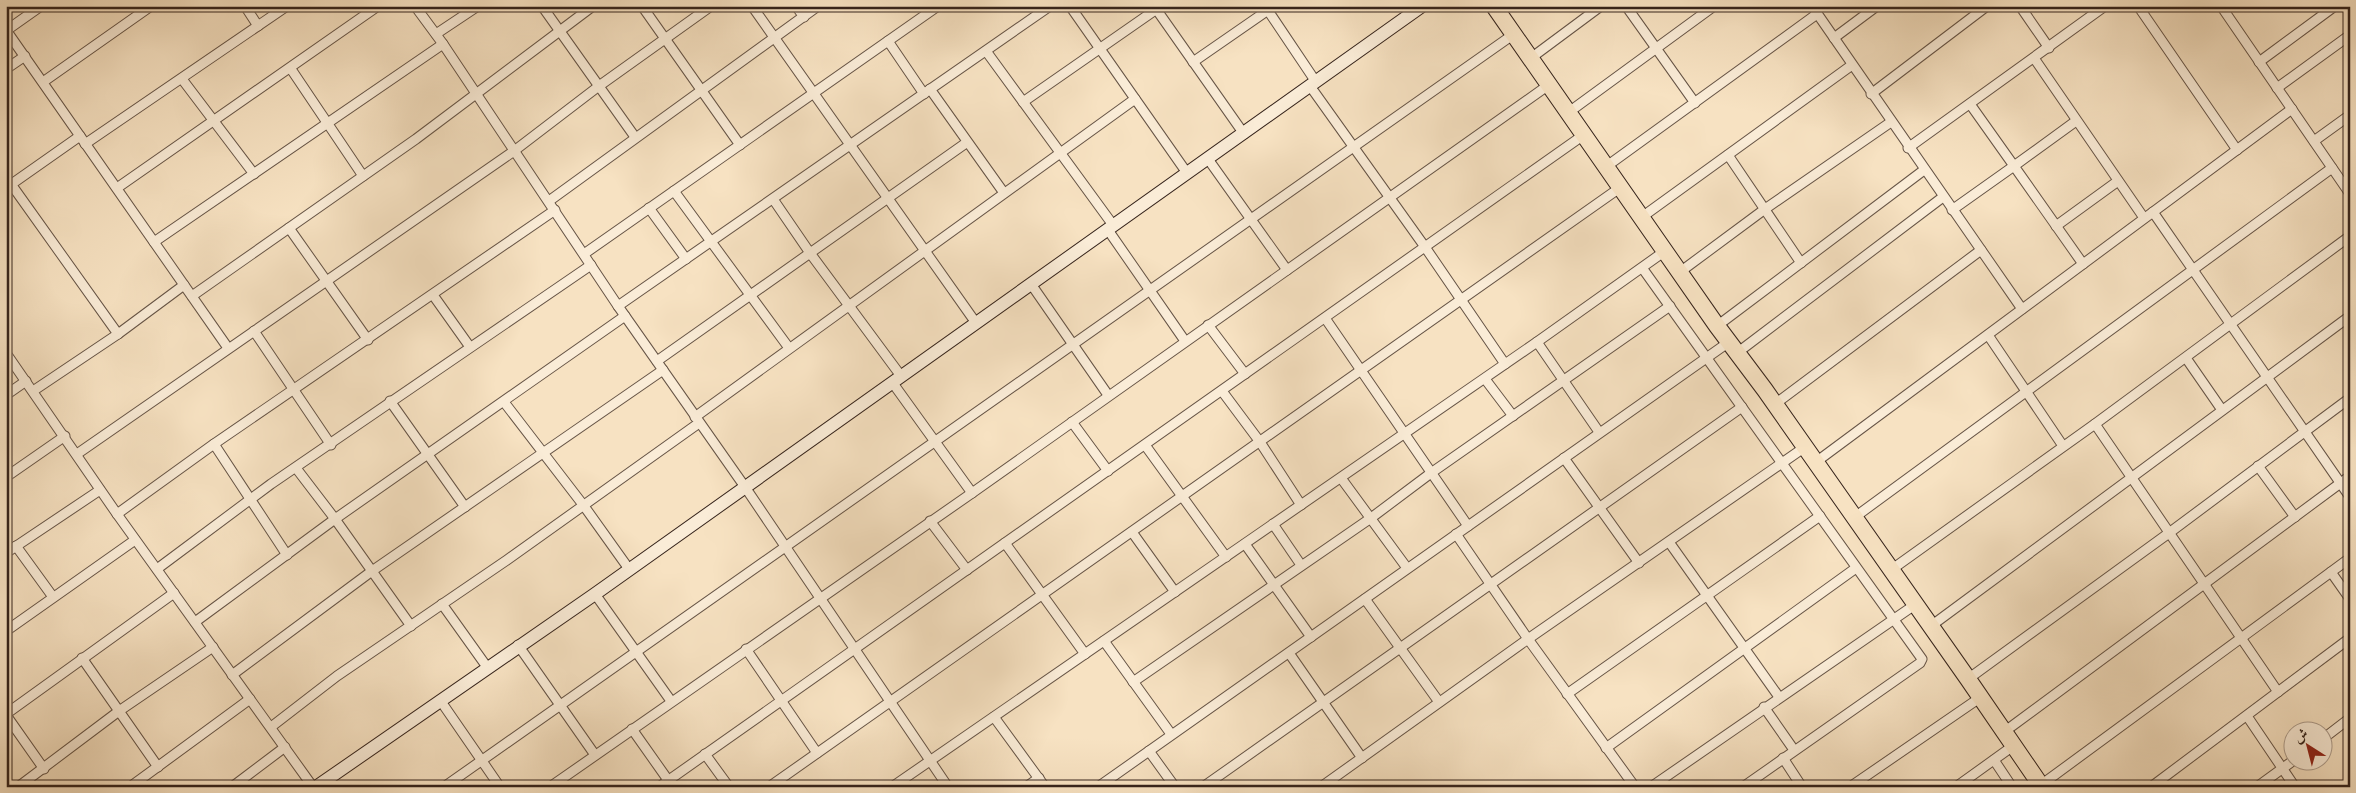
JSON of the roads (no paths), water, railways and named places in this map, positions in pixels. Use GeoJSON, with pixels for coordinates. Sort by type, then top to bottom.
{"type":"FeatureCollection","features":[{"type":"Feature","properties":{"kind":"highway"},"geometry":{"type":"LineString","coordinates":[[1494,6],[1717,326],[1775,404],[1916,604],[2041,786]]}},
{"type":"Feature","properties":{"kind":"street"},"geometry":{"type":"LineString","coordinates":[[41,6],[6,30],[228,348]]}},
{"type":"Feature","properties":{"kind":"street"},"geometry":{"type":"LineString","coordinates":[[42,82],[137,10],[151,6]]}},
{"type":"Feature","properties":{"kind":"street"},"geometry":{"type":"LineString","coordinates":[[245,6],[258,26]]}},
{"type":"Feature","properties":{"kind":"street"},"geometry":{"type":"LineString","coordinates":[[118,334],[9,186],[182,78],[287,6]]}},
{"type":"Feature","properties":{"kind":"street"},"geometry":{"type":"LineString","coordinates":[[117,188],[291,69],[378,6]]}},
{"type":"Feature","properties":{"kind":"street"},"geometry":{"type":"LineString","coordinates":[[415,6],[443,44],[618,306],[745,487],[948,787]]}},
{"type":"Feature","properties":{"kind":"street"},"geometry":{"type":"LineString","coordinates":[[436,34],[478,6]]}},
{"type":"Feature","properties":{"kind":"street"},"geometry":{"type":"LineString","coordinates":[[542,6],[635,137]]}},
{"type":"Feature","properties":{"kind":"street"},"geometry":{"type":"LineString","coordinates":[[192,296],[477,94],[559,30],[594,6]]}},
{"type":"Feature","properties":{"kind":"street"},"geometry":{"type":"LineString","coordinates":[[642,6],[740,145]]}},
{"type":"Feature","properties":{"kind":"street"},"geometry":{"type":"LineString","coordinates":[[77,454],[514,151],[599,86],[711,6]]}},
{"type":"Feature","properties":{"kind":"street"},"geometry":{"type":"LineString","coordinates":[[752,6],[976,323]]}},
{"type":"Feature","properties":{"kind":"street"},"geometry":{"type":"LineString","coordinates":[[796,6],[804,17]]}},
{"type":"Feature","properties":{"kind":"street"},"geometry":{"type":"LineString","coordinates":[[548,201],[818,6]]}},
{"type":"Feature","properties":{"kind":"street"},"geometry":{"type":"LineString","coordinates":[[584,254],[938,6]]}},
{"type":"Feature","properties":{"kind":"street"},"geometry":{"type":"LineString","coordinates":[[618,306],[1050,6]]}},
{"type":"Feature","properties":{"kind":"street"},"geometry":{"type":"LineString","coordinates":[[1070,6],[1188,173]]}},
{"type":"Feature","properties":{"kind":"street"},"geometry":{"type":"LineString","coordinates":[[6,353],[117,514],[315,787],[594,594],[1422,6]]}},
{"type":"Feature","properties":{"kind":"street"},"geometry":{"type":"LineString","coordinates":[[1531,58],[1601,6]]}},
{"type":"Feature","properties":{"kind":"street"},"geometry":{"type":"LineString","coordinates":[[1626,6],[1695,103]]}},
{"type":"Feature","properties":{"kind":"street"},"geometry":{"type":"LineString","coordinates":[[1569,112],[1714,6]]}},
{"type":"Feature","properties":{"kind":"street"},"geometry":{"type":"LineString","coordinates":[[1834,38],[1877,6]]}},
{"type":"Feature","properties":{"kind":"street"},"geometry":{"type":"LineString","coordinates":[[1872,94],[1987,6]]}},
{"type":"Feature","properties":{"kind":"street"},"geometry":{"type":"LineString","coordinates":[[2020,6],[2048,48]]}},
{"type":"Feature","properties":{"kind":"street"},"geometry":{"type":"LineString","coordinates":[[1908,148],[2105,6]]}},
{"type":"Feature","properties":{"kind":"street"},"geometry":{"type":"LineString","coordinates":[[2138,6],[2237,150]]}},
{"type":"Feature","properties":{"kind":"street"},"geometry":{"type":"LineString","coordinates":[[2259,62],[2335,6]]}},
{"type":"Feature","properties":{"kind":"street"},"geometry":{"type":"LineString","coordinates":[[1023,102],[1157,7],[1244,134]]}},
{"type":"Feature","properties":{"kind":"street"},"geometry":{"type":"LineString","coordinates":[[2223,7],[2350,194]]}},
{"type":"Feature","properties":{"kind":"street"},"geometry":{"type":"LineString","coordinates":[[1193,62],[1269,8],[1313,84],[1354,148],[1505,364]]}},
{"type":"Feature","properties":{"kind":"street"},"geometry":{"type":"LineString","coordinates":[[1607,166],[1695,103],[1814,10],[1908,148],[2022,309]]}},
{"type":"Feature","properties":{"kind":"street"},"geometry":{"type":"LineString","coordinates":[[444,787],[1514,34]]}},
{"type":"Feature","properties":{"kind":"street"},"geometry":{"type":"LineString","coordinates":[[2277,88],[2350,35]]}},
{"type":"Feature","properties":{"kind":"street"},"geometry":{"type":"LineString","coordinates":[[888,41],[1004,193]]}},
{"type":"Feature","properties":{"kind":"street"},"geometry":{"type":"LineString","coordinates":[[154,242],[443,44]]}},
{"type":"Feature","properties":{"kind":"street"},"geometry":{"type":"LineString","coordinates":[[986,51],[1060,152],[1150,291],[1185,341]]}},
{"type":"Feature","properties":{"kind":"street"},"geometry":{"type":"LineString","coordinates":[[6,68],[24,56]]}},
{"type":"Feature","properties":{"kind":"street"},"geometry":{"type":"LineString","coordinates":[[2034,58],[2144,218]]}},
{"type":"Feature","properties":{"kind":"street"},"geometry":{"type":"LineString","coordinates":[[1642,217],[1852,65]]}},
{"type":"Feature","properties":{"kind":"street"},"geometry":{"type":"LineString","coordinates":[[291,69],[363,176]]}},
{"type":"Feature","properties":{"kind":"street"},"geometry":{"type":"LineString","coordinates":[[182,78],[254,174]]}},
{"type":"Feature","properties":{"kind":"street"},"geometry":{"type":"LineString","coordinates":[[550,787],[819,597],[972,493],[1550,84]]}},
{"type":"Feature","properties":{"kind":"street"},"geometry":{"type":"LineString","coordinates":[[271,727],[337,676],[584,506],[789,348],[850,306],[924,250],[1135,99]]}},
{"type":"Feature","properties":{"kind":"street"},"geometry":{"type":"LineString","coordinates":[[1970,104],[2083,264]]}},
{"type":"Feature","properties":{"kind":"street"},"geometry":{"type":"LineString","coordinates":[[1816,462],[2292,109]]}},
{"type":"Feature","properties":{"kind":"street"},"geometry":{"type":"LineString","coordinates":[[2314,141],[2350,115]]}},
{"type":"Feature","properties":{"kind":"street"},"geometry":{"type":"LineString","coordinates":[[1952,210],[2076,121]]}},
{"type":"Feature","properties":{"kind":"street"},"geometry":{"type":"LineString","coordinates":[[1680,272],[1764,209],[1890,122]]}},
{"type":"Feature","properties":{"kind":"street"},"geometry":{"type":"LineString","coordinates":[[659,787],[1585,134]]}},
{"type":"Feature","properties":{"kind":"street"},"geometry":{"type":"LineString","coordinates":[[657,361],[966,142]]}},
{"type":"Feature","properties":{"kind":"street"},"geometry":{"type":"LineString","coordinates":[[1728,155],[1801,263]]}},
{"type":"Feature","properties":{"kind":"street"},"geometry":{"type":"LineString","coordinates":[[1208,159],[1287,270]]}},
{"type":"Feature","properties":{"kind":"street"},"geometry":{"type":"LineString","coordinates":[[1854,517],[2028,393],[2332,168]]}},
{"type":"Feature","properties":{"kind":"street"},"geometry":{"type":"LineString","coordinates":[[1717,326],[1924,170]]}},
{"type":"Feature","properties":{"kind":"street"},"geometry":{"type":"LineString","coordinates":[[2056,226],[2118,181]]}},
{"type":"Feature","properties":{"kind":"street"},"geometry":{"type":"LineString","coordinates":[[769,787],[1462,301],[1621,187]]}},
{"type":"Feature","properties":{"kind":"street"},"geometry":{"type":"LineString","coordinates":[[674,191],[710,243],[789,348]]}},
{"type":"Feature","properties":{"kind":"street"},"geometry":{"type":"LineString","coordinates":[[1098,787],[1706,357],[1733,348],[1943,197]]}},
{"type":"Feature","properties":{"kind":"street"},"geometry":{"type":"LineString","coordinates":[[773,199],[810,253],[850,306],[935,441],[972,493]]}},
{"type":"Feature","properties":{"kind":"street"},"geometry":{"type":"LineString","coordinates":[[649,208],[686,259]]}},
{"type":"Feature","properties":{"kind":"street"},"geometry":{"type":"LineString","coordinates":[[117,514],[214,444],[555,210]]}},
{"type":"Feature","properties":{"kind":"street"},"geometry":{"type":"LineString","coordinates":[[2153,212],[2350,497]]}},
{"type":"Feature","properties":{"kind":"street"},"geometry":{"type":"LineString","coordinates":[[289,228],[368,340]]}},
{"type":"Feature","properties":{"kind":"street"},"geometry":{"type":"LineString","coordinates":[[1891,570],[2186,358],[2350,236]]}},
{"type":"Feature","properties":{"kind":"street"},"geometry":{"type":"LineString","coordinates":[[1775,404],[1981,250]]}},
{"type":"Feature","properties":{"kind":"street"},"geometry":{"type":"LineString","coordinates":[[892,787],[1665,252]]}},
{"type":"Feature","properties":{"kind":"street"},"geometry":{"type":"LineString","coordinates":[[157,570],[251,499],[390,401],[591,265]]}},
{"type":"Feature","properties":{"kind":"street"},"geometry":{"type":"LineString","coordinates":[[1643,269],[1894,619],[1922,661],[1743,787]]}},
{"type":"Feature","properties":{"kind":"street"},"geometry":{"type":"LineString","coordinates":[[1032,284],[1108,395]]}},
{"type":"Feature","properties":{"kind":"street"},"geometry":{"type":"LineString","coordinates":[[33,391],[118,334],[184,285]]}},
{"type":"Feature","properties":{"kind":"street"},"geometry":{"type":"LineString","coordinates":[[433,295],[470,347]]}},
{"type":"Feature","properties":{"kind":"street"},"geometry":{"type":"LineString","coordinates":[[1133,682],[1371,518],[1431,473],[1670,306]]}},
{"type":"Feature","properties":{"kind":"street"},"geometry":{"type":"LineString","coordinates":[[195,622],[335,519],[625,316]]}},
{"type":"Feature","properties":{"kind":"street"},"geometry":{"type":"LineString","coordinates":[[1931,626],[2350,316]]}},
{"type":"Feature","properties":{"kind":"street"},"geometry":{"type":"LineString","coordinates":[[1325,318],[1468,526]]}},
{"type":"Feature","properties":{"kind":"street"},"geometry":{"type":"LineString","coordinates":[[1208,325],[1245,374]]}},
{"type":"Feature","properties":{"kind":"street"},"geometry":{"type":"LineString","coordinates":[[254,330],[331,444]]}},
{"type":"Feature","properties":{"kind":"street"},"geometry":{"type":"LineString","coordinates":[[1988,335],[2064,446]]}},
{"type":"Feature","properties":{"kind":"street"},"geometry":{"type":"LineString","coordinates":[[1537,342],[1599,432]]}},
{"type":"Feature","properties":{"kind":"street"},"geometry":{"type":"LineString","coordinates":[[2186,358],[2222,410]]}},
{"type":"Feature","properties":{"kind":"street"},"geometry":{"type":"LineString","coordinates":[[232,675],[372,571],[663,370]]}},
{"type":"Feature","properties":{"kind":"street"},"geometry":{"type":"LineString","coordinates":[[1485,378],[1513,416]]}},
{"type":"Feature","properties":{"kind":"street"},"geometry":{"type":"LineString","coordinates":[[6,395],[26,381]]}},
{"type":"Feature","properties":{"kind":"street"},"geometry":{"type":"LineString","coordinates":[[1222,391],[1260,442],[1301,505]]}},
{"type":"Feature","properties":{"kind":"street"},"geometry":{"type":"LineString","coordinates":[[1968,679],[2350,398]]}},
{"type":"Feature","properties":{"kind":"street"},"geometry":{"type":"LineString","coordinates":[[390,401],[465,507]]}},
{"type":"Feature","properties":{"kind":"street"},"geometry":{"type":"LineString","coordinates":[[504,402],[584,506],[628,569]]}},
{"type":"Feature","properties":{"kind":"street"},"geometry":{"type":"LineString","coordinates":[[1203,787],[1492,584],[1598,506],[1742,407]]}},
{"type":"Feature","properties":{"kind":"street"},"geometry":{"type":"LineString","coordinates":[[1072,422],[1108,471]]}},
{"type":"Feature","properties":{"kind":"street"},"geometry":{"type":"LineString","coordinates":[[2095,424],[2278,692]]}},
{"type":"Feature","properties":{"kind":"street"},"geometry":{"type":"LineString","coordinates":[[6,477],[65,436]]}},
{"type":"Feature","properties":{"kind":"street"},"geometry":{"type":"LineString","coordinates":[[214,444],[288,555]]}},
{"type":"Feature","properties":{"kind":"street"},"geometry":{"type":"LineString","coordinates":[[1145,445],[1226,557]]}},
{"type":"Feature","properties":{"kind":"street"},"geometry":{"type":"LineString","coordinates":[[1321,787],[1528,639],[1805,447]]}},
{"type":"Feature","properties":{"kind":"street"},"geometry":{"type":"LineString","coordinates":[[1564,458],[1639,563]]}},
{"type":"Feature","properties":{"kind":"street"},"geometry":{"type":"LineString","coordinates":[[2258,466],[2295,517]]}},
{"type":"Feature","properties":{"kind":"street"},"geometry":{"type":"LineString","coordinates":[[296,468],[335,519],[410,626]]}},
{"type":"Feature","properties":{"kind":"street"},"geometry":{"type":"LineString","coordinates":[[1956,787],[1994,760],[2008,739],[2205,585],[2350,476]]}},
{"type":"Feature","properties":{"kind":"street"},"geometry":{"type":"LineString","coordinates":[[1341,478],[1407,568]]}},
{"type":"Feature","properties":{"kind":"street"},"geometry":{"type":"LineString","coordinates":[[6,553],[100,490]]}},
{"type":"Feature","properties":{"kind":"street"},"geometry":{"type":"LineString","coordinates":[[1567,694],[1820,516]]}},
{"type":"Feature","properties":{"kind":"street"},"geometry":{"type":"LineString","coordinates":[[930,521],[967,570]]}},
{"type":"Feature","properties":{"kind":"street"},"geometry":{"type":"LineString","coordinates":[[1273,524],[1301,565]]}},
{"type":"Feature","properties":{"kind":"street"},"geometry":{"type":"LineString","coordinates":[[1132,532],[1175,592]]}},
{"type":"Feature","properties":{"kind":"street"},"geometry":{"type":"LineString","coordinates":[[1456,534],[1528,639],[1635,787]]}},
{"type":"Feature","properties":{"kind":"street"},"geometry":{"type":"LineString","coordinates":[[6,631],[136,540]]}},
{"type":"Feature","properties":{"kind":"street"},"geometry":{"type":"LineString","coordinates":[[1669,542],[1779,697]]}},
{"type":"Feature","properties":{"kind":"street"},"geometry":{"type":"LineString","coordinates":[[1005,543],[1085,654]]}},
{"type":"Feature","properties":{"kind":"street"},"geometry":{"type":"LineString","coordinates":[[1245,544],[1272,585],[1312,637]]}},
{"type":"Feature","properties":{"kind":"street"},"geometry":{"type":"LineString","coordinates":[[16,546],[53,597]]}},
{"type":"Feature","properties":{"kind":"street"},"geometry":{"type":"LineString","coordinates":[[2041,786],[2350,558]]}},
{"type":"Feature","properties":{"kind":"street"},"geometry":{"type":"LineString","coordinates":[[1606,748],[1856,568]]}},
{"type":"Feature","properties":{"kind":"street"},"geometry":{"type":"LineString","coordinates":[[2331,572],[2350,599]]}},
{"type":"Feature","properties":{"kind":"street"},"geometry":{"type":"LineString","coordinates":[[44,769],[6,714],[174,593]]}},
{"type":"Feature","properties":{"kind":"street"},"geometry":{"type":"LineString","coordinates":[[594,594],[671,701]]}},
{"type":"Feature","properties":{"kind":"street"},"geometry":{"type":"LineString","coordinates":[[1365,599],[1439,702]]}},
{"type":"Feature","properties":{"kind":"street"},"geometry":{"type":"LineString","coordinates":[[442,604],[487,667]]}},
{"type":"Feature","properties":{"kind":"street"},"geometry":{"type":"LineString","coordinates":[[1652,787],[1764,707],[1916,604]]}},
{"type":"Feature","properties":{"kind":"street"},"geometry":{"type":"LineString","coordinates":[[2151,787],[2350,638]]}},
{"type":"Feature","properties":{"kind":"street"},"geometry":{"type":"LineString","coordinates":[[1104,641],[1171,734]]}},
{"type":"Feature","properties":{"kind":"street"},"geometry":{"type":"LineString","coordinates":[[518,645],[596,755]]}},
{"type":"Feature","properties":{"kind":"street"},"geometry":{"type":"LineString","coordinates":[[18,787],[119,711],[213,647]]}},
{"type":"Feature","properties":{"kind":"street"},"geometry":{"type":"LineString","coordinates":[[746,650],[817,753]]}},
{"type":"Feature","properties":{"kind":"street"},"geometry":{"type":"LineString","coordinates":[[1289,653],[1362,758]]}},
{"type":"Feature","properties":{"kind":"street"},"geometry":{"type":"LineString","coordinates":[[82,658],[158,767]]}},
{"type":"Feature","properties":{"kind":"street"},"geometry":{"type":"LineString","coordinates":[[1850,787],[1981,697]]}},
{"type":"Feature","properties":{"kind":"street"},"geometry":{"type":"LineString","coordinates":[[130,787],[250,699]]}},
{"type":"Feature","properties":{"kind":"street"},"geometry":{"type":"LineString","coordinates":[[440,700],[500,787]]}},
{"type":"Feature","properties":{"kind":"street"},"geometry":{"type":"LineString","coordinates":[[1764,707],[1794,750]]}},
{"type":"Feature","properties":{"kind":"street"},"geometry":{"type":"LineString","coordinates":[[2247,716],[2295,787]]}},
{"type":"Feature","properties":{"kind":"street"},"geometry":{"type":"LineString","coordinates":[[994,717],[1045,787]]}},
{"type":"Feature","properties":{"kind":"street"},"geometry":{"type":"LineString","coordinates":[[2334,730],[2350,718]]}},
{"type":"Feature","properties":{"kind":"street"},"geometry":{"type":"LineString","coordinates":[[632,729],[668,780]]}},
{"type":"Feature","properties":{"kind":"street"},"geometry":{"type":"LineString","coordinates":[[232,787],[285,747]]}},
{"type":"Feature","properties":{"kind":"street"},"geometry":{"type":"LineString","coordinates":[[1149,751],[1175,787]]}},
{"type":"Feature","properties":{"kind":"street"},"geometry":{"type":"LineString","coordinates":[[705,754],[729,787]]}},
{"type":"Feature","properties":{"kind":"street"},"geometry":{"type":"LineString","coordinates":[[1783,758],[1802,787]]}},
{"type":"Feature","properties":{"kind":"street"},"geometry":{"type":"LineString","coordinates":[[1994,760],[2012,787]]}},
{"type":"Feature","properties":{"kind":"street"},"geometry":{"type":"LineString","coordinates":[[2257,787],[2282,768]]}},
{"type":"Feature","properties":{"kind":"street"},"geometry":{"type":"LineString","coordinates":[[1026,787],[1039,778]]}}]}
